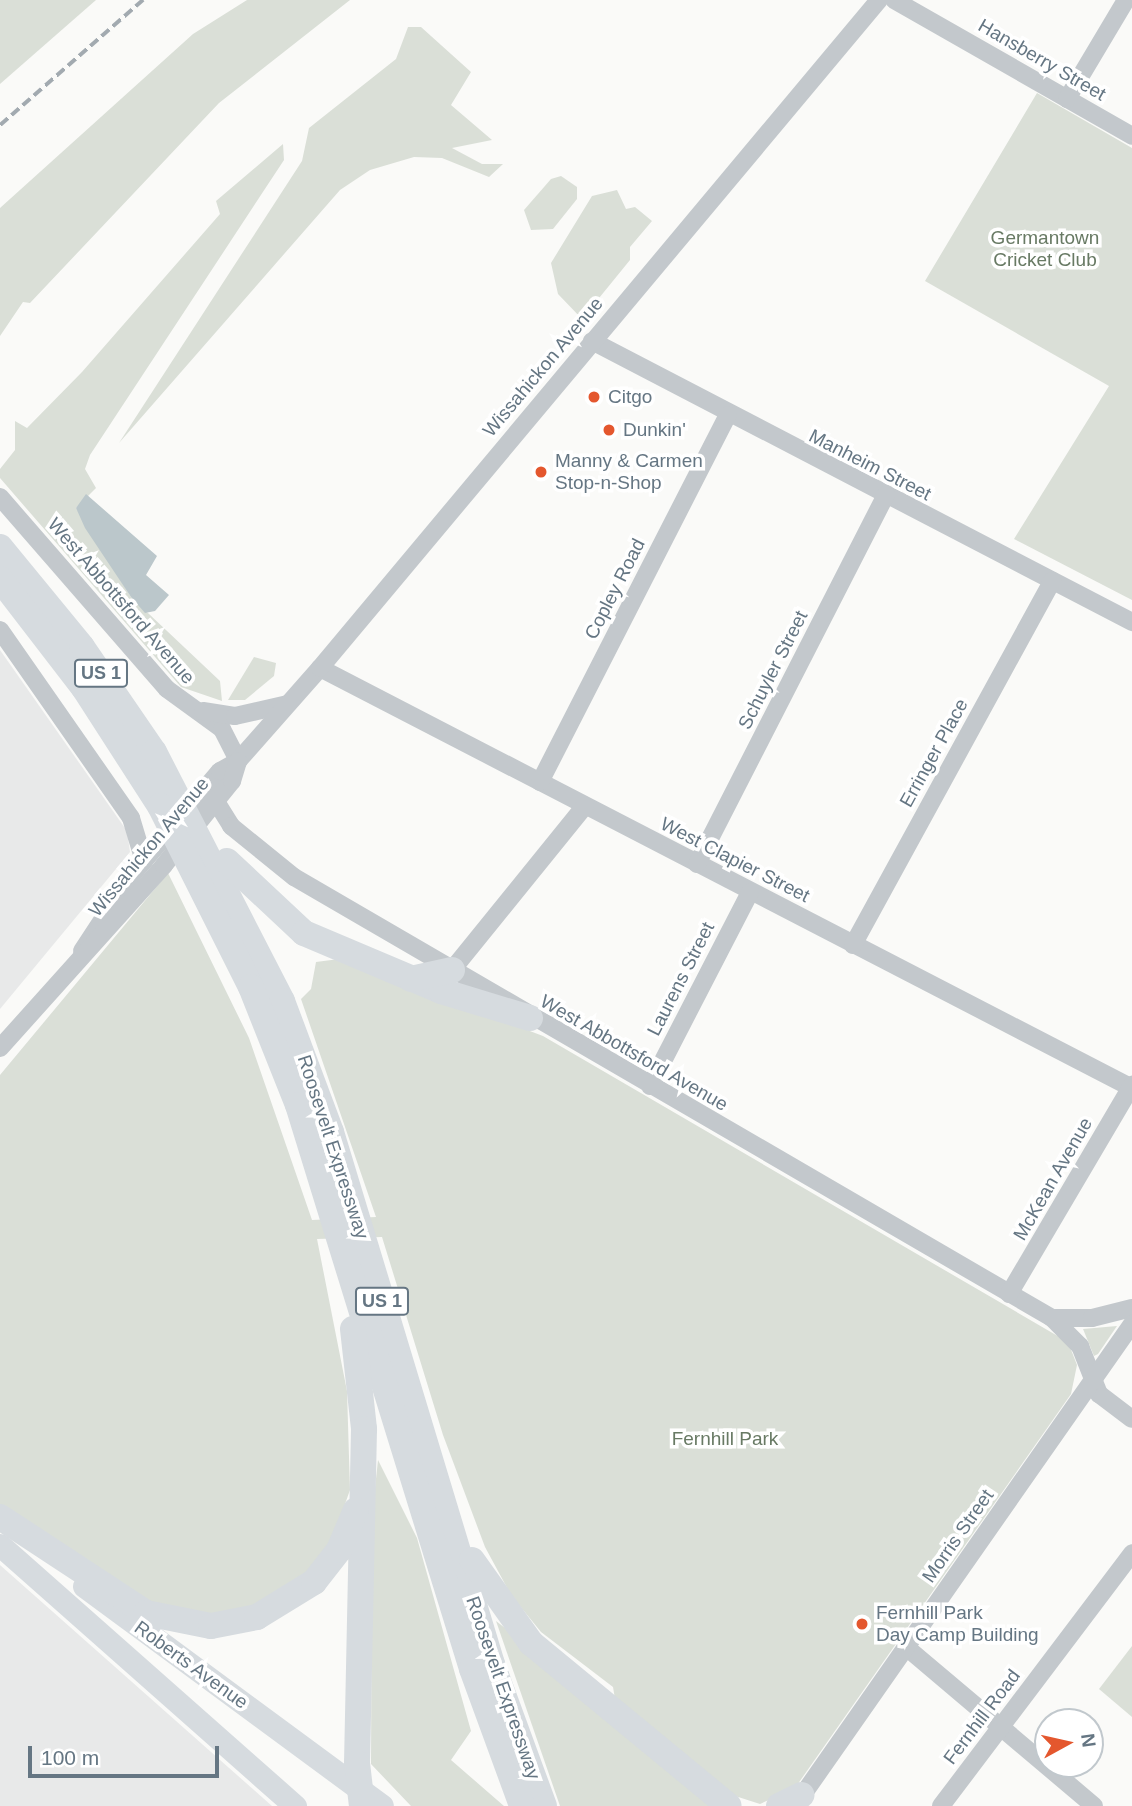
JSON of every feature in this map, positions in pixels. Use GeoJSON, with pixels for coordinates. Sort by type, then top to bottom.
{"type":"FeatureCollection","features":[{"type":"Feature","properties":{"kind":"highway","name":"Roosevelt Expressway"},"geometry":{"type":"LineString","coordinates":[[0,547],[108,682],[201,835],[264,958],[316,1086],[440,1494],[544,1806]]}},
{"type":"Feature","properties":{"kind":"highway","name":"Roosevelt Expressway"},"geometry":{"type":"LineString","coordinates":[[0,579],[34,620],[142,778],[217,914],[285,1069],[487,1714],[522,1806]]}},
{"type":"Feature","properties":{"kind":"highway"},"geometry":{"type":"LineString","coordinates":[[0,593],[34,620]]}},
{"type":"Feature","properties":{"kind":"highway"},"geometry":{"type":"LineString","coordinates":[[201,835],[296,928],[411,979],[530,1018]]}},
{"type":"Feature","properties":{"kind":"highway"},"geometry":{"type":"LineString","coordinates":[[411,979],[452,970]]}},
{"type":"Feature","properties":{"kind":"highway"},"geometry":{"type":"LineString","coordinates":[[339,1239],[361,1382],[363,1478],[357,1763],[362,1806]]}},
{"type":"Feature","properties":{"kind":"highway"},"geometry":{"type":"LineString","coordinates":[[0,1517],[146,1613],[186,1624],[227,1625],[274,1609],[323,1573],[347,1534],[363,1478]]}},
{"type":"Feature","properties":{"kind":"highway"},"geometry":{"type":"LineString","coordinates":[[440,1494],[515,1626],[730,1804]]}},
{"type":"Feature","properties":{"kind":"main road","name":"Roberts Avenue"},"geometry":{"type":"LineString","coordinates":[[0,1523],[382,1806]]}},
{"type":"Feature","properties":{"kind":"main road","name":"Roberts Avenue"},"geometry":{"type":"LineString","coordinates":[[0,1545],[295,1806]]}},
{"type":"Feature","properties":{"kind":"street","name":"Wissahickon Avenue"},"geometry":{"type":"LineString","coordinates":[[82,951],[108,931],[164,864],[238,761],[320,667],[879,0]]}},
{"type":"Feature","properties":{"kind":"street","name":"Hansberry Street"},"geometry":{"type":"LineString","coordinates":[[894,0],[1132,136]]}},
{"type":"Feature","properties":{"kind":"street"},"geometry":{"type":"LineString","coordinates":[[1067,99],[1126,0]]}},
{"type":"Feature","properties":{"kind":"street","name":"Manheim Street"},"geometry":{"type":"LineString","coordinates":[[592,341],[728,415],[1132,622]]}},
{"type":"Feature","properties":{"kind":"street","name":"Copley Road"},"geometry":{"type":"LineString","coordinates":[[540,782],[728,415]]}},
{"type":"Feature","properties":{"kind":"street","name":"Schuyler Street"},"geometry":{"type":"LineString","coordinates":[[697,864],[886,495]]}},
{"type":"Feature","properties":{"kind":"street","name":"West Abbottsford Avenue"},"geometry":{"type":"LineString","coordinates":[[0,497],[167,689],[222,729],[238,761]]}},
{"type":"Feature","properties":{"kind":"street","name":"Erringer Place"},"geometry":{"type":"LineString","coordinates":[[853,945],[1052,581]]}},
{"type":"Feature","properties":{"kind":"street"},"geometry":{"type":"LineString","coordinates":[[0,630],[131,818],[150,854]]}},
{"type":"Feature","properties":{"kind":"street","name":"West Clapier Street"},"geometry":{"type":"LineString","coordinates":[[320,667],[1131,1087]]}},
{"type":"Feature","properties":{"kind":"street"},"geometry":{"type":"LineString","coordinates":[[195,709],[236,716],[288,704]]}},
{"type":"Feature","properties":{"kind":"street","name":"Wissahickon Avenue"},"geometry":{"type":"LineString","coordinates":[[0,1048],[82,951],[150,854],[209,801]]}},
{"type":"Feature","properties":{"kind":"street","name":"West Abbottsford Avenue"},"geometry":{"type":"LineString","coordinates":[[209,801],[231,826],[282,869],[530,1018],[1052,1318],[1080,1346],[1092,1380],[1132,1419]]}},
{"type":"Feature","properties":{"kind":"street"},"geometry":{"type":"LineString","coordinates":[[452,970],[585,806]]}},
{"type":"Feature","properties":{"kind":"street","name":"Laurens Street"},"geometry":{"type":"LineString","coordinates":[[650,1086],[750,892]]}},
{"type":"Feature","properties":{"kind":"street","name":"McKean Avenue"},"geometry":{"type":"LineString","coordinates":[[1009,1294],[1131,1087]]}},
{"type":"Feature","properties":{"kind":"street","name":"West Abbottsford Avenue"},"geometry":{"type":"LineString","coordinates":[[1052,1318],[1091,1318],[1132,1308]]}},
{"type":"Feature","properties":{"kind":"street","name":"Morris Street"},"geometry":{"type":"LineString","coordinates":[[792,1802],[906,1647],[1132,1324]]}},
{"type":"Feature","properties":{"kind":"street","name":"Fernhill Road"},"geometry":{"type":"LineString","coordinates":[[942,1806],[1132,1553]]}},
{"type":"Feature","properties":{"kind":"street"},"geometry":{"type":"LineString","coordinates":[[906,1647],[1001,1727],[1085,1803]]}},
{"type":"Feature","properties":{"kind":"shaded area"},"geometry":{"type":"Polygon","coordinates":[[[86,494],[157,556],[146,575],[169,595],[155,611],[145,613],[131,597],[85,528],[76,508],[86,494]]]}},
{"type":"Feature","properties":{"kind":"shaded area"},"geometry":{"type":"Polygon","coordinates":[[[0,650],[127,831],[130,852],[0,1009],[0,650]]]}},
{"type":"Feature","properties":{"kind":"shaded area"},"geometry":{"type":"Polygon","coordinates":[[[0,1565],[272,1806],[0,1806],[0,1565]]]}},
{"type":"Feature","properties":{"kind":"green space"},"geometry":{"type":"Polygon","coordinates":[[[0,0],[96,0],[0,84],[0,0]]]}},
{"type":"Feature","properties":{"kind":"green space"},"geometry":{"type":"Polygon","coordinates":[[[247,0],[350,0],[219,103],[30,303],[23,302],[0,336],[0,208],[193,34],[247,0]]]}},
{"type":"Feature","properties":{"kind":"green space"},"geometry":{"type":"Polygon","coordinates":[[[408,27],[421,27],[471,72],[451,105],[492,140],[452,148],[482,164],[503,164],[489,177],[442,158],[414,157],[370,170],[340,190],[119,443],[302,161],[309,128],[396,59],[408,27]]]}},
{"type":"Feature","properties":{"kind":"green space","name":"Germantown Cricket Club"},"geometry":{"type":"Polygon","coordinates":[[[1037,93],[1132,148],[1132,600],[1014,539],[1109,386],[925,281],[1037,93]]]}},
{"type":"Feature","properties":{"kind":"green space"},"geometry":{"type":"Polygon","coordinates":[[[283,144],[284,160],[90,455],[85,469],[96,488],[76,508],[131,597],[220,681],[222,701],[181,687],[0,478],[0,469],[15,450],[15,421],[27,428],[82,372],[220,214],[216,201],[283,144]]]}},
{"type":"Feature","properties":{"kind":"green space"},"geometry":{"type":"Polygon","coordinates":[[[561,176],[577,187],[577,199],[553,229],[531,230],[524,210],[551,179],[561,176]]]}},
{"type":"Feature","properties":{"kind":"green space"},"geometry":{"type":"Polygon","coordinates":[[[617,190],[626,209],[635,207],[652,221],[630,247],[630,260],[582,319],[558,294],[551,263],[592,196],[617,190]]]}},
{"type":"Feature","properties":{"kind":"green space"},"geometry":{"type":"Polygon","coordinates":[[[254,657],[276,663],[274,676],[245,700],[228,700],[254,657]]]}},
{"type":"Feature","properties":{"kind":"green space","name":"Fernhill Park"},"geometry":{"type":"Polygon","coordinates":[[[168,873],[249,1038],[312,1220],[376,1217],[301,999],[311,989],[316,962],[339,959],[543,1036],[1068,1342],[1077,1365],[1071,1394],[795,1788],[760,1804],[732,1795],[615,1699],[613,1687],[541,1632],[511,1595],[485,1547],[443,1435],[382,1237],[317,1239],[347,1391],[350,1490],[325,1560],[259,1611],[167,1615],[0,1506],[0,1075],[168,873]]]}},
{"type":"Feature","properties":{"kind":"green space"},"geometry":{"type":"Polygon","coordinates":[[[1117,1326],[1098,1354],[1094,1356],[1083,1329],[1117,1326]]]}},
{"type":"Feature","properties":{"kind":"green space"},"geometry":{"type":"Polygon","coordinates":[[[378,1460],[417,1538],[471,1731],[451,1760],[504,1806],[411,1806],[371,1764],[372,1516],[378,1460]]]}},
{"type":"Feature","properties":{"kind":"green space"},"geometry":{"type":"Polygon","coordinates":[[[496,1621],[505,1628],[711,1806],[560,1806],[496,1621]]]}},
{"type":"Feature","properties":{"kind":"green space"},"geometry":{"type":"Polygon","coordinates":[[[1132,1646],[1132,1717],[1099,1689],[1132,1646]]]}},
{"type":"Feature","properties":{"kind":"railway"},"geometry":{"type":"LineString","coordinates":[[0,125],[143,0]]}},
{"type":"Feature","properties":{"kind":"place","name":"Citgo"},"geometry":{"type":"Point","coordinates":[594,397]}},
{"type":"Feature","properties":{"kind":"place","name":"Dunkin'"},"geometry":{"type":"Point","coordinates":[609,430]}},
{"type":"Feature","properties":{"kind":"place","name":"Manny & Carmen Stop-n-Shop"},"geometry":{"type":"Point","coordinates":[541,472]}},
{"type":"Feature","properties":{"kind":"place","name":"Fernhill Park Day Camp Building"},"geometry":{"type":"Point","coordinates":[862,1624]}}]}
